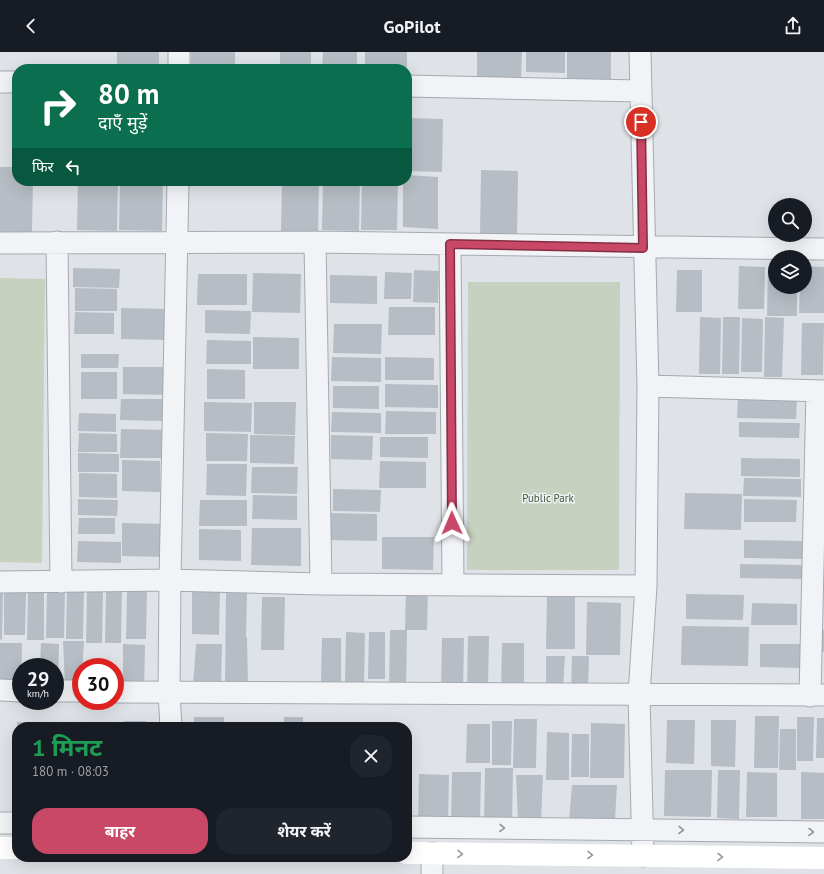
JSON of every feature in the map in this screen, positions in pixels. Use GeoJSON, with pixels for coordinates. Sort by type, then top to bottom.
{"type":"FeatureCollection","features":[{"type":"Feature","properties":{"kind":"main road"},"geometry":{"type":"LineString","coordinates":[[0,848],[12,848]]}},
{"type":"Feature","properties":{"kind":"main road"},"geometry":{"type":"LineString","coordinates":[[412,855],[432,864],[643,856],[824,858]]}},
{"type":"Feature","properties":{"kind":"street"},"geometry":{"type":"LineString","coordinates":[[179,52],[179,64]]}},
{"type":"Feature","properties":{"kind":"street"},"geometry":{"type":"LineString","coordinates":[[640,52],[643,248],[648,386],[646,586],[639,695],[643,856]]}},
{"type":"Feature","properties":{"kind":"street"},"geometry":{"type":"LineString","coordinates":[[0,82],[12,82]]}},
{"type":"Feature","properties":{"kind":"street"},"geometry":{"type":"LineString","coordinates":[[412,86],[640,91]]}},
{"type":"Feature","properties":{"kind":"street"},"geometry":{"type":"LineString","coordinates":[[171,722],[169,693],[170,580],[178,186]]}},
{"type":"Feature","properties":{"kind":"street"},"geometry":{"type":"LineString","coordinates":[[56,242],[61,582]]}},
{"type":"Feature","properties":{"kind":"street"},"geometry":{"type":"LineString","coordinates":[[0,243],[315,242],[643,248],[824,249]]}},
{"type":"Feature","properties":{"kind":"street"},"geometry":{"type":"LineString","coordinates":[[315,242],[321,584]]}},
{"type":"Feature","properties":{"kind":"street"},"geometry":{"type":"LineString","coordinates":[[450,244],[453,585]]}},
{"type":"Feature","properties":{"kind":"street"},"geometry":{"type":"LineString","coordinates":[[124,692],[817,696],[821,391],[648,386]]}},
{"type":"Feature","properties":{"kind":"street"},"geometry":{"type":"LineString","coordinates":[[0,582],[170,580],[321,584],[646,586]]}},
{"type":"Feature","properties":{"kind":"street"},"geometry":{"type":"LineString","coordinates":[[0,690],[12,690]]}},
{"type":"Feature","properties":{"kind":"street"},"geometry":{"type":"LineString","coordinates":[[0,823],[12,823]]}},
{"type":"Feature","properties":{"kind":"street"},"geometry":{"type":"LineString","coordinates":[[412,827],[824,832]]}},
{"type":"Feature","properties":{"kind":"green space"},"geometry":{"type":"Polygon","coordinates":[[[0,278],[45,279],[42,563],[0,562],[0,278]]]}},
{"type":"Feature","properties":{"kind":"green space","name":"Public Park"},"geometry":{"type":"Polygon","coordinates":[[[468,282],[620,282],[619,570],[467,570],[468,282]]]}},
{"type":"Feature","properties":{"kind":"building"},"geometry":{"type":"Polygon","coordinates":[[[117,52],[159,52],[159,64],[117,64],[117,52]]]}},
{"type":"Feature","properties":{"kind":"building"},"geometry":{"type":"Polygon","coordinates":[[[191,52],[235,52],[235,64],[191,64],[191,52]]]}},
{"type":"Feature","properties":{"kind":"building"},"geometry":{"type":"Polygon","coordinates":[[[280,52],[311,52],[311,64],[280,64],[280,52]]]}},
{"type":"Feature","properties":{"kind":"building"},"geometry":{"type":"Polygon","coordinates":[[[323,52],[357,52],[357,64],[322,64],[323,52]]]}},
{"type":"Feature","properties":{"kind":"building"},"geometry":{"type":"Polygon","coordinates":[[[365,52],[407,52],[407,64],[365,64],[365,52]]]}},
{"type":"Feature","properties":{"kind":"building"},"geometry":{"type":"Polygon","coordinates":[[[477,52],[522,52],[521,77],[477,77],[477,52]]]}},
{"type":"Feature","properties":{"kind":"building"},"geometry":{"type":"Polygon","coordinates":[[[526,52],[565,52],[565,73],[526,72],[526,52]]]}},
{"type":"Feature","properties":{"kind":"building"},"geometry":{"type":"Polygon","coordinates":[[[567,52],[611,52],[611,81],[567,81],[567,52]]]}},
{"type":"Feature","properties":{"kind":"building"},"geometry":{"type":"Polygon","coordinates":[[[412,118],[443,119],[442,172],[412,171],[412,118]]]}},
{"type":"Feature","properties":{"kind":"building"},"geometry":{"type":"Polygon","coordinates":[[[0,167],[12,167],[12,186],[33,186],[32,232],[0,232],[0,167]]]}},
{"type":"Feature","properties":{"kind":"building"},"geometry":{"type":"Polygon","coordinates":[[[481,170],[518,171],[517,236],[480,235],[481,170]]]}},
{"type":"Feature","properties":{"kind":"building"},"geometry":{"type":"Polygon","coordinates":[[[412,175],[438,177],[438,229],[403,227],[403,186],[412,186],[412,175]]]}},
{"type":"Feature","properties":{"kind":"building"},"geometry":{"type":"Polygon","coordinates":[[[78,186],[118,186],[117,231],[77,230],[78,186]]]}},
{"type":"Feature","properties":{"kind":"building"},"geometry":{"type":"Polygon","coordinates":[[[120,186],[163,186],[162,231],[119,230],[120,186]]]}},
{"type":"Feature","properties":{"kind":"building"},"geometry":{"type":"Polygon","coordinates":[[[282,186],[319,186],[318,234],[281,233],[282,186]]]}},
{"type":"Feature","properties":{"kind":"building"},"geometry":{"type":"Polygon","coordinates":[[[323,186],[360,186],[359,231],[322,230],[323,186]]]}},
{"type":"Feature","properties":{"kind":"building"},"geometry":{"type":"Polygon","coordinates":[[[362,186],[398,186],[397,230],[361,230],[362,186]]]}},
{"type":"Feature","properties":{"kind":"building"},"geometry":{"type":"Polygon","coordinates":[[[739,266],[765,267],[764,309],[738,309],[739,266]]]}},
{"type":"Feature","properties":{"kind":"building"},"geometry":{"type":"Polygon","coordinates":[[[768,266],[768,294],[797,294],[797,316],[767,316],[768,266]]]}},
{"type":"Feature","properties":{"kind":"building"},"geometry":{"type":"Polygon","coordinates":[[[812,266],[824,267],[824,313],[799,313],[800,294],[812,294],[812,266]]]}},
{"type":"Feature","properties":{"kind":"building"},"geometry":{"type":"Polygon","coordinates":[[[73,268],[120,269],[119,288],[73,287],[73,268]]]}},
{"type":"Feature","properties":{"kind":"building"},"geometry":{"type":"Polygon","coordinates":[[[414,270],[439,271],[438,303],[413,302],[414,270]]]}},
{"type":"Feature","properties":{"kind":"building"},"geometry":{"type":"Polygon","coordinates":[[[677,270],[702,270],[702,312],[676,312],[677,270]]]}},
{"type":"Feature","properties":{"kind":"building"},"geometry":{"type":"Polygon","coordinates":[[[385,272],[412,273],[411,299],[384,299],[385,272]]]}},
{"type":"Feature","properties":{"kind":"building"},"geometry":{"type":"Polygon","coordinates":[[[253,273],[301,274],[300,313],[252,312],[253,273]]]}},
{"type":"Feature","properties":{"kind":"building"},"geometry":{"type":"Polygon","coordinates":[[[198,274],[247,274],[247,305],[197,305],[198,274]]]}},
{"type":"Feature","properties":{"kind":"building"},"geometry":{"type":"Polygon","coordinates":[[[330,275],[377,276],[377,304],[330,303],[330,275]]]}},
{"type":"Feature","properties":{"kind":"building"},"geometry":{"type":"Polygon","coordinates":[[[75,288],[117,289],[117,311],[75,311],[75,288]]]}},
{"type":"Feature","properties":{"kind":"building"},"geometry":{"type":"Polygon","coordinates":[[[389,307],[435,307],[435,335],[388,335],[389,307]]]}},
{"type":"Feature","properties":{"kind":"building"},"geometry":{"type":"Polygon","coordinates":[[[121,308],[168,309],[167,340],[121,339],[121,308]]]}},
{"type":"Feature","properties":{"kind":"building"},"geometry":{"type":"Polygon","coordinates":[[[205,310],[251,311],[250,334],[205,333],[205,310]]]}},
{"type":"Feature","properties":{"kind":"building"},"geometry":{"type":"Polygon","coordinates":[[[75,312],[114,313],[114,334],[74,334],[75,312]]]}},
{"type":"Feature","properties":{"kind":"building"},"geometry":{"type":"Polygon","coordinates":[[[700,317],[721,318],[720,374],[699,374],[700,317]]]}},
{"type":"Feature","properties":{"kind":"building"},"geometry":{"type":"Polygon","coordinates":[[[723,317],[740,317],[739,374],[722,374],[723,317]]]}},
{"type":"Feature","properties":{"kind":"building"},"geometry":{"type":"Polygon","coordinates":[[[765,317],[784,318],[782,377],[764,377],[765,317]]]}},
{"type":"Feature","properties":{"kind":"building"},"geometry":{"type":"Polygon","coordinates":[[[742,318],[763,319],[762,372],[741,372],[742,318]]]}},
{"type":"Feature","properties":{"kind":"building"},"geometry":{"type":"Polygon","coordinates":[[[802,323],[824,323],[823,375],[801,375],[802,323]]]}},
{"type":"Feature","properties":{"kind":"building"},"geometry":{"type":"Polygon","coordinates":[[[334,324],[382,324],[381,354],[333,353],[334,324]]]}},
{"type":"Feature","properties":{"kind":"building"},"geometry":{"type":"Polygon","coordinates":[[[253,337],[299,338],[299,369],[253,369],[253,337]]]}},
{"type":"Feature","properties":{"kind":"building"},"geometry":{"type":"Polygon","coordinates":[[[207,340],[251,341],[251,364],[206,364],[207,340]]]}},
{"type":"Feature","properties":{"kind":"building"},"geometry":{"type":"Polygon","coordinates":[[[81,354],[119,354],[118,368],[81,368],[81,354]]]}},
{"type":"Feature","properties":{"kind":"building"},"geometry":{"type":"Polygon","coordinates":[[[332,357],[381,358],[381,382],[331,381],[332,357]]]}},
{"type":"Feature","properties":{"kind":"building"},"geometry":{"type":"Polygon","coordinates":[[[385,357],[434,358],[434,380],[385,380],[385,357]]]}},
{"type":"Feature","properties":{"kind":"building"},"geometry":{"type":"Polygon","coordinates":[[[123,367],[167,367],[166,395],[123,394],[123,367]]]}},
{"type":"Feature","properties":{"kind":"building"},"geometry":{"type":"Polygon","coordinates":[[[207,369],[245,370],[245,399],[207,399],[207,369]]]}},
{"type":"Feature","properties":{"kind":"building"},"geometry":{"type":"Polygon","coordinates":[[[81,372],[117,372],[117,399],[81,399],[81,372]]]}},
{"type":"Feature","properties":{"kind":"building"},"geometry":{"type":"Polygon","coordinates":[[[385,384],[438,385],[438,408],[385,407],[385,384]]]}},
{"type":"Feature","properties":{"kind":"building"},"geometry":{"type":"Polygon","coordinates":[[[333,386],[379,386],[379,409],[333,408],[333,386]]]}},
{"type":"Feature","properties":{"kind":"building"},"geometry":{"type":"Polygon","coordinates":[[[738,398],[797,399],[796,419],[737,418],[738,398]]]}},
{"type":"Feature","properties":{"kind":"building"},"geometry":{"type":"Polygon","coordinates":[[[121,399],[166,399],[165,421],[120,420],[121,399]]]}},
{"type":"Feature","properties":{"kind":"building"},"geometry":{"type":"Polygon","coordinates":[[[204,402],[252,403],[251,432],[204,431],[204,402]]]}},
{"type":"Feature","properties":{"kind":"building"},"geometry":{"type":"Polygon","coordinates":[[[254,402],[296,402],[295,435],[254,434],[254,402]]]}},
{"type":"Feature","properties":{"kind":"building"},"geometry":{"type":"Polygon","coordinates":[[[386,411],[436,412],[436,434],[385,434],[386,411]]]}},
{"type":"Feature","properties":{"kind":"building"},"geometry":{"type":"Polygon","coordinates":[[[332,412],[381,413],[381,433],[331,432],[332,412]]]}},
{"type":"Feature","properties":{"kind":"building"},"geometry":{"type":"Polygon","coordinates":[[[79,413],[116,414],[116,432],[78,431],[79,413]]]}},
{"type":"Feature","properties":{"kind":"building"},"geometry":{"type":"Polygon","coordinates":[[[739,422],[800,423],[799,438],[739,437],[739,422]]]}},
{"type":"Feature","properties":{"kind":"building"},"geometry":{"type":"Polygon","coordinates":[[[121,429],[169,430],[169,458],[120,458],[121,429]]]}},
{"type":"Feature","properties":{"kind":"building"},"geometry":{"type":"Polygon","coordinates":[[[79,433],[117,434],[117,452],[78,452],[79,433]]]}},
{"type":"Feature","properties":{"kind":"building"},"geometry":{"type":"Polygon","coordinates":[[[206,433],[248,434],[247,461],[206,461],[206,433]]]}},
{"type":"Feature","properties":{"kind":"building"},"geometry":{"type":"Polygon","coordinates":[[[250,435],[295,436],[294,464],[250,463],[250,435]]]}},
{"type":"Feature","properties":{"kind":"building"},"geometry":{"type":"Polygon","coordinates":[[[331,435],[373,436],[372,460],[331,459],[331,435]]]}},
{"type":"Feature","properties":{"kind":"building"},"geometry":{"type":"Polygon","coordinates":[[[380,437],[428,437],[428,458],[380,457],[380,437]]]}},
{"type":"Feature","properties":{"kind":"building"},"geometry":{"type":"Polygon","coordinates":[[[78,453],[119,454],[119,472],[78,472],[78,453]]]}},
{"type":"Feature","properties":{"kind":"building"},"geometry":{"type":"Polygon","coordinates":[[[741,458],[800,459],[800,477],[741,476],[741,458]]]}},
{"type":"Feature","properties":{"kind":"building"},"geometry":{"type":"Polygon","coordinates":[[[122,460],[160,461],[160,492],[122,491],[122,460]]]}},
{"type":"Feature","properties":{"kind":"building"},"geometry":{"type":"Polygon","coordinates":[[[380,461],[426,462],[426,488],[379,488],[380,461]]]}},
{"type":"Feature","properties":{"kind":"building"},"geometry":{"type":"Polygon","coordinates":[[[207,464],[247,464],[246,496],[206,495],[207,464]]]}},
{"type":"Feature","properties":{"kind":"building"},"geometry":{"type":"Polygon","coordinates":[[[252,467],[298,467],[297,494],[251,493],[252,467]]]}},
{"type":"Feature","properties":{"kind":"building"},"geometry":{"type":"Polygon","coordinates":[[[79,473],[117,474],[117,498],[79,497],[79,473]]]}},
{"type":"Feature","properties":{"kind":"building"},"geometry":{"type":"Polygon","coordinates":[[[744,478],[801,479],[801,497],[743,496],[744,478]]]}},
{"type":"Feature","properties":{"kind":"building"},"geometry":{"type":"Polygon","coordinates":[[[333,489],[381,490],[380,512],[333,511],[333,489]]]}},
{"type":"Feature","properties":{"kind":"building"},"geometry":{"type":"Polygon","coordinates":[[[685,493],[742,494],[741,530],[684,529],[685,493]]]}},
{"type":"Feature","properties":{"kind":"building"},"geometry":{"type":"Polygon","coordinates":[[[253,495],[297,496],[297,520],[252,519],[253,495]]]}},
{"type":"Feature","properties":{"kind":"building"},"geometry":{"type":"Polygon","coordinates":[[[78,499],[118,500],[117,516],[78,515],[78,499]]]}},
{"type":"Feature","properties":{"kind":"building"},"geometry":{"type":"Polygon","coordinates":[[[744,499],[797,500],[796,522],[744,522],[744,499]]]}},
{"type":"Feature","properties":{"kind":"building"},"geometry":{"type":"Polygon","coordinates":[[[200,500],[247,500],[247,526],[199,526],[200,500]]]}},
{"type":"Feature","properties":{"kind":"building"},"geometry":{"type":"Polygon","coordinates":[[[328,513],[377,514],[377,541],[327,540],[328,513]]]}},
{"type":"Feature","properties":{"kind":"building"},"geometry":{"type":"Polygon","coordinates":[[[79,518],[115,518],[115,534],[78,534],[79,518]]]}},
{"type":"Feature","properties":{"kind":"building"},"geometry":{"type":"Polygon","coordinates":[[[122,523],[166,524],[166,557],[122,556],[122,523]]]}},
{"type":"Feature","properties":{"kind":"building"},"geometry":{"type":"Polygon","coordinates":[[[252,528],[301,528],[301,566],[251,565],[252,528]]]}},
{"type":"Feature","properties":{"kind":"building"},"geometry":{"type":"Polygon","coordinates":[[[199,529],[241,530],[241,561],[199,560],[199,529]]]}},
{"type":"Feature","properties":{"kind":"building"},"geometry":{"type":"Polygon","coordinates":[[[382,537],[434,537],[433,570],[382,569],[382,537]]]}},
{"type":"Feature","properties":{"kind":"building"},"geometry":{"type":"Polygon","coordinates":[[[744,540],[802,541],[802,559],[744,558],[744,540]]]}},
{"type":"Feature","properties":{"kind":"building"},"geometry":{"type":"Polygon","coordinates":[[[78,541],[121,542],[121,563],[77,562],[78,541]]]}},
{"type":"Feature","properties":{"kind":"building"},"geometry":{"type":"Polygon","coordinates":[[[740,564],[803,565],[802,579],[740,578],[740,564]]]}},
{"type":"Feature","properties":{"kind":"building"},"geometry":{"type":"Polygon","coordinates":[[[406,588],[428,588],[427,630],[407,630],[406,688],[389,688],[390,630],[405,630],[406,588]]]}},
{"type":"Feature","properties":{"kind":"building"},"geometry":{"type":"Polygon","coordinates":[[[47,589],[65,589],[64,638],[46,638],[47,589]]]}},
{"type":"Feature","properties":{"kind":"building"},"geometry":{"type":"Polygon","coordinates":[[[67,589],[84,589],[83,639],[66,639],[67,589]]]}},
{"type":"Feature","properties":{"kind":"building"},"geometry":{"type":"Polygon","coordinates":[[[87,589],[103,589],[102,643],[86,643],[87,589]]]}},
{"type":"Feature","properties":{"kind":"building"},"geometry":{"type":"Polygon","coordinates":[[[127,591],[147,591],[146,639],[126,639],[127,591]]]}},
{"type":"Feature","properties":{"kind":"building"},"geometry":{"type":"Polygon","coordinates":[[[192,591],[220,591],[219,635],[192,634],[192,591]]]}},
{"type":"Feature","properties":{"kind":"building"},"geometry":{"type":"Polygon","coordinates":[[[226,591],[247,592],[246,637],[248,687],[225,687],[226,591]]]}},
{"type":"Feature","properties":{"kind":"building"},"geometry":{"type":"Polygon","coordinates":[[[0,592],[3,593],[2,640],[0,639],[0,592]]]}},
{"type":"Feature","properties":{"kind":"building"},"geometry":{"type":"Polygon","coordinates":[[[106,592],[122,592],[121,643],[105,643],[106,592]]]}},
{"type":"Feature","properties":{"kind":"building"},"geometry":{"type":"Polygon","coordinates":[[[4,593],[26,593],[25,635],[4,635],[4,593]]]}},
{"type":"Feature","properties":{"kind":"building"},"geometry":{"type":"Polygon","coordinates":[[[28,593],[44,593],[44,640],[27,640],[28,593]]]}},
{"type":"Feature","properties":{"kind":"building"},"geometry":{"type":"Polygon","coordinates":[[[686,594],[744,595],[743,620],[686,619],[686,594]]]}},
{"type":"Feature","properties":{"kind":"building"},"geometry":{"type":"Polygon","coordinates":[[[262,597],[285,597],[284,650],[261,650],[262,597]]]}},
{"type":"Feature","properties":{"kind":"building"},"geometry":{"type":"Polygon","coordinates":[[[547,597],[575,597],[575,649],[546,649],[547,597]]]}},
{"type":"Feature","properties":{"kind":"building"},"geometry":{"type":"Polygon","coordinates":[[[587,602],[621,603],[620,655],[586,655],[587,602]]]}},
{"type":"Feature","properties":{"kind":"building"},"geometry":{"type":"Polygon","coordinates":[[[752,603],[797,604],[797,625],[751,625],[752,603]]]}},
{"type":"Feature","properties":{"kind":"building"},"geometry":{"type":"Polygon","coordinates":[[[682,626],[749,627],[748,666],[681,665],[682,626]]]}},
{"type":"Feature","properties":{"kind":"building"},"geometry":{"type":"Polygon","coordinates":[[[821,630],[824,630],[824,652],[821,652],[821,630]]]}},
{"type":"Feature","properties":{"kind":"building"},"geometry":{"type":"Polygon","coordinates":[[[346,632],[365,633],[364,685],[345,685],[346,632]]]}},
{"type":"Feature","properties":{"kind":"building"},"geometry":{"type":"Polygon","coordinates":[[[369,632],[385,632],[385,679],[368,679],[369,632]]]}},
{"type":"Feature","properties":{"kind":"building"},"geometry":{"type":"Polygon","coordinates":[[[468,636],[489,636],[488,688],[467,687],[468,636]]]}},
{"type":"Feature","properties":{"kind":"building"},"geometry":{"type":"Polygon","coordinates":[[[322,638],[341,638],[341,683],[321,683],[322,638]]]}},
{"type":"Feature","properties":{"kind":"building"},"geometry":{"type":"Polygon","coordinates":[[[442,638],[464,638],[463,691],[441,690],[442,638]]]}},
{"type":"Feature","properties":{"kind":"building"},"geometry":{"type":"Polygon","coordinates":[[[63,641],[84,641],[83,658],[72,658],[72,685],[65,685],[63,641]]]}},
{"type":"Feature","properties":{"kind":"building"},"geometry":{"type":"Polygon","coordinates":[[[0,643],[22,643],[22,658],[12,658],[12,690],[0,690],[0,643]]]}},
{"type":"Feature","properties":{"kind":"building"},"geometry":{"type":"Polygon","coordinates":[[[41,643],[59,644],[59,658],[40,658],[41,643]]]}},
{"type":"Feature","properties":{"kind":"building"},"geometry":{"type":"Polygon","coordinates":[[[502,643],[524,643],[524,691],[501,691],[502,643]]]}},
{"type":"Feature","properties":{"kind":"building"},"geometry":{"type":"Polygon","coordinates":[[[123,644],[145,645],[144,690],[124,690],[123,644]]]}},
{"type":"Feature","properties":{"kind":"building"},"geometry":{"type":"Polygon","coordinates":[[[196,644],[222,644],[221,689],[193,686],[196,644]]]}},
{"type":"Feature","properties":{"kind":"building"},"geometry":{"type":"Polygon","coordinates":[[[760,644],[800,644],[800,668],[760,667],[760,644]]]}},
{"type":"Feature","properties":{"kind":"building"},"geometry":{"type":"Polygon","coordinates":[[[546,656],[565,656],[563,688],[546,687],[546,656]]]}},
{"type":"Feature","properties":{"kind":"building"},"geometry":{"type":"Polygon","coordinates":[[[572,656],[589,656],[588,690],[571,690],[572,656]]]}},
{"type":"Feature","properties":{"kind":"building"},"geometry":{"type":"Polygon","coordinates":[[[755,716],[779,716],[778,768],[754,768],[755,716]]]}},
{"type":"Feature","properties":{"kind":"building"},"geometry":{"type":"Polygon","coordinates":[[[194,717],[224,717],[224,722],[194,722],[194,717]]]}},
{"type":"Feature","properties":{"kind":"building"},"geometry":{"type":"Polygon","coordinates":[[[284,717],[303,717],[303,722],[284,722],[284,717]]]}},
{"type":"Feature","properties":{"kind":"building"},"geometry":{"type":"Polygon","coordinates":[[[797,717],[814,717],[813,761],[797,761],[797,717]]]}},
{"type":"Feature","properties":{"kind":"building"},"geometry":{"type":"Polygon","coordinates":[[[817,718],[824,718],[824,758],[816,758],[817,718]]]}},
{"type":"Feature","properties":{"kind":"building"},"geometry":{"type":"Polygon","coordinates":[[[514,719],[537,719],[536,768],[513,768],[514,719]]]}},
{"type":"Feature","properties":{"kind":"building"},"geometry":{"type":"Polygon","coordinates":[[[667,720],[695,720],[694,764],[666,763],[667,720]]]}},
{"type":"Feature","properties":{"kind":"building"},"geometry":{"type":"Polygon","coordinates":[[[711,720],[736,720],[735,767],[711,766],[711,720]]]}},
{"type":"Feature","properties":{"kind":"building"},"geometry":{"type":"Polygon","coordinates":[[[124,721],[146,721],[146,722],[124,721]]]}},
{"type":"Feature","properties":{"kind":"building"},"geometry":{"type":"Polygon","coordinates":[[[492,721],[512,721],[511,765],[492,765],[492,721]]]}},
{"type":"Feature","properties":{"kind":"building"},"geometry":{"type":"Polygon","coordinates":[[[591,723],[625,724],[624,778],[590,778],[591,723]]]}},
{"type":"Feature","properties":{"kind":"building"},"geometry":{"type":"Polygon","coordinates":[[[467,724],[490,724],[490,763],[466,763],[467,724]]]}},
{"type":"Feature","properties":{"kind":"building"},"geometry":{"type":"Polygon","coordinates":[[[780,729],[796,729],[796,770],[779,770],[780,729]]]}},
{"type":"Feature","properties":{"kind":"building"},"geometry":{"type":"Polygon","coordinates":[[[547,732],[569,733],[569,780],[546,780],[547,732]]]}},
{"type":"Feature","properties":{"kind":"building"},"geometry":{"type":"Polygon","coordinates":[[[572,734],[589,734],[589,777],[571,777],[572,734]]]}},
{"type":"Feature","properties":{"kind":"building"},"geometry":{"type":"Polygon","coordinates":[[[485,768],[513,768],[512,824],[484,823],[485,768]]]}},
{"type":"Feature","properties":{"kind":"building"},"geometry":{"type":"Polygon","coordinates":[[[665,770],[712,770],[711,817],[664,816],[665,770]]]}},
{"type":"Feature","properties":{"kind":"building"},"geometry":{"type":"Polygon","coordinates":[[[718,770],[740,770],[739,819],[717,818],[718,770]]]}},
{"type":"Feature","properties":{"kind":"building"},"geometry":{"type":"Polygon","coordinates":[[[452,772],[481,772],[480,824],[451,824],[452,772]]]}},
{"type":"Feature","properties":{"kind":"building"},"geometry":{"type":"Polygon","coordinates":[[[747,772],[777,773],[777,817],[746,817],[747,772]]]}},
{"type":"Feature","properties":{"kind":"building"},"geometry":{"type":"Polygon","coordinates":[[[801,772],[824,773],[824,819],[801,819],[801,772]]]}},
{"type":"Feature","properties":{"kind":"building"},"geometry":{"type":"Polygon","coordinates":[[[419,774],[449,775],[448,824],[418,823],[419,774]]]}},
{"type":"Feature","properties":{"kind":"building"},"geometry":{"type":"Polygon","coordinates":[[[516,775],[543,775],[541,821],[518,821],[516,775]]]}},
{"type":"Feature","properties":{"kind":"building"},"geometry":{"type":"Polygon","coordinates":[[[572,785],[617,785],[615,820],[569,821],[572,785]]]}},
{"type":"Feature","properties":{"kind":"route"},"geometry":{"type":"LineString","coordinates":[[452,523],[450,244],[643,248],[641,122]]}}]}
